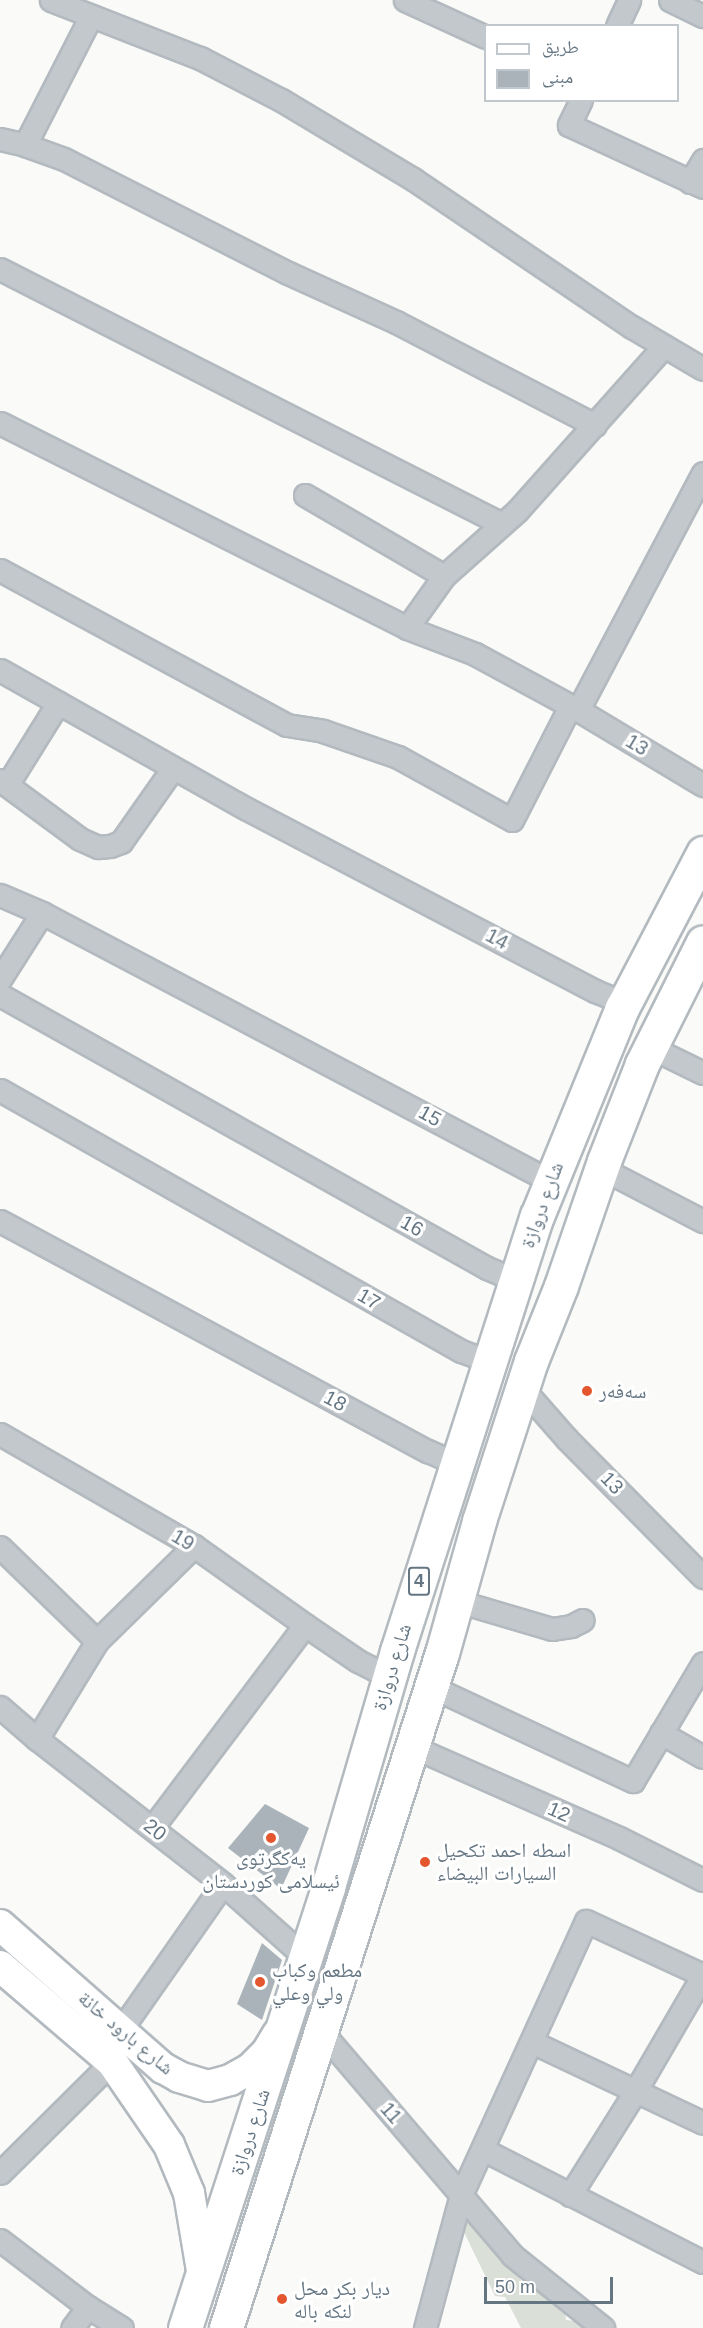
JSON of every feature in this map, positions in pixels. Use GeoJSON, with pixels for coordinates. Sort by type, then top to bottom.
{"type":"FeatureCollection","features":[{"type":"Feature","properties":{"kind":"main road","name":"شارع دروازة"},"geometry":{"type":"LineString","coordinates":[[185,2328],[305,1958],[389,1677],[443,1458],[491,1362],[515,1281],[536,1174],[610,997],[700,865]]}},
{"type":"Feature","properties":{"kind":"main road","name":"شارع دروازة"},"geometry":{"type":"LineString","coordinates":[[226,2328],[432,1687],[479,1521],[531,1361],[561,1286],[601,1168],[650,1047],[703,942]]}},
{"type":"Feature","properties":{"kind":"main road","name":"شارع بارود خانة"},"geometry":{"type":"LineString","coordinates":[[0,1925],[121,2045],[189,2193],[203,2277]]}},
{"type":"Feature","properties":{"kind":"main road","name":"شارع بارود خانة"},"geometry":{"type":"LineString","coordinates":[[0,1966],[121,2045],[179,2077],[208,2086],[230,2080],[250,2069],[267,2052],[284,2024]]}},
{"type":"Feature","properties":{"kind":"street"},"geometry":{"type":"LineString","coordinates":[[51,0],[200,58],[280,100],[430,191],[664,346],[703,369]]}},
{"type":"Feature","properties":{"kind":"street"},"geometry":{"type":"LineString","coordinates":[[405,0],[484,36]]}},
{"type":"Feature","properties":{"kind":"street"},"geometry":{"type":"LineString","coordinates":[[617,24],[629,0]]}},
{"type":"Feature","properties":{"kind":"street"},"geometry":{"type":"LineString","coordinates":[[670,0],[703,16]]}},
{"type":"Feature","properties":{"kind":"street"},"geometry":{"type":"LineString","coordinates":[[25,145],[91,15]]}},
{"type":"Feature","properties":{"kind":"street"},"geometry":{"type":"LineString","coordinates":[[580,102],[569,125],[697,185],[703,160]]}},
{"type":"Feature","properties":{"kind":"street"},"geometry":{"type":"LineString","coordinates":[[0,139],[64,159],[288,273],[396,322],[595,425]]}},
{"type":"Feature","properties":{"kind":"street"},"geometry":{"type":"LineString","coordinates":[[0,268],[502,524]]}},
{"type":"Feature","properties":{"kind":"street"},"geometry":{"type":"LineString","coordinates":[[406,628],[444,576],[502,524],[595,425],[664,346]]}},
{"type":"Feature","properties":{"kind":"street","name":"13"},"geometry":{"type":"LineString","coordinates":[[0,423],[406,628],[475,654],[574,708],[703,785]]}},
{"type":"Feature","properties":{"kind":"street"},"geometry":{"type":"LineString","coordinates":[[0,570],[287,725],[323,730],[398,757],[512,820],[703,473]]}},
{"type":"Feature","properties":{"kind":"street"},"geometry":{"type":"LineString","coordinates":[[305,495],[444,576]]}},
{"type":"Feature","properties":{"kind":"street","name":"14"},"geometry":{"type":"LineString","coordinates":[[0,670],[173,768],[610,997]]}},
{"type":"Feature","properties":{"kind":"street"},"geometry":{"type":"LineString","coordinates":[[58,703],[4,783],[80,839],[98,847],[121,842],[173,768]]}},
{"type":"Feature","properties":{"kind":"street","name":"15"},"geometry":{"type":"LineString","coordinates":[[0,895],[42,913],[338,1067],[536,1174]]}},
{"type":"Feature","properties":{"kind":"street"},"geometry":{"type":"LineString","coordinates":[[0,979],[42,913]]}},
{"type":"Feature","properties":{"kind":"street","name":"16"},"geometry":{"type":"LineString","coordinates":[[0,995],[487,1268],[515,1281]]}},
{"type":"Feature","properties":{"kind":"street"},"geometry":{"type":"LineString","coordinates":[[650,1047],[703,1073]]}},
{"type":"Feature","properties":{"kind":"street","name":"17"},"geometry":{"type":"LineString","coordinates":[[0,1090],[460,1351],[491,1362]]}},
{"type":"Feature","properties":{"kind":"street"},"geometry":{"type":"LineString","coordinates":[[601,1168],[703,1221]]}},
{"type":"Feature","properties":{"kind":"street","name":"18"},"geometry":{"type":"LineString","coordinates":[[0,1221],[443,1458]]}},
{"type":"Feature","properties":{"kind":"street","name":"13"},"geometry":{"type":"LineString","coordinates":[[523,1389],[567,1439],[703,1577]]}},
{"type":"Feature","properties":{"kind":"street","name":"19"},"geometry":{"type":"LineString","coordinates":[[0,1434],[194,1546],[305,1625],[358,1660],[389,1677]]}},
{"type":"Feature","properties":{"kind":"street"},"geometry":{"type":"LineString","coordinates":[[37,1739],[97,1641],[194,1546]]}},
{"type":"Feature","properties":{"kind":"street"},"geometry":{"type":"LineString","coordinates":[[0,1547],[97,1641]]}},
{"type":"Feature","properties":{"kind":"street"},"geometry":{"type":"LineString","coordinates":[[457,1601],[552,1629],[572,1626],[583,1620]]}},
{"type":"Feature","properties":{"kind":"street"},"geometry":{"type":"LineString","coordinates":[[152,1828],[305,1625]]}},
{"type":"Feature","properties":{"kind":"street"},"geometry":{"type":"LineString","coordinates":[[432,1687],[633,1781],[703,1663]]}},
{"type":"Feature","properties":{"kind":"street","name":"20"},"geometry":{"type":"LineString","coordinates":[[0,1707],[37,1739],[223,1884],[305,1958]]}},
{"type":"Feature","properties":{"kind":"street"},"geometry":{"type":"LineString","coordinates":[[661,1732],[703,1757]]}},
{"type":"Feature","properties":{"kind":"street","name":"12"},"geometry":{"type":"LineString","coordinates":[[413,1747],[619,1838],[703,1880]]}},
{"type":"Feature","properties":{"kind":"street"},"geometry":{"type":"LineString","coordinates":[[0,2173],[121,2045],[223,1884]]}},
{"type":"Feature","properties":{"kind":"street"},"geometry":{"type":"LineString","coordinates":[[425,2328],[461,2195],[484,2150],[586,1921],[703,1975],[636,2090],[570,2195]]}},
{"type":"Feature","properties":{"kind":"street","name":"11"},"geometry":{"type":"LineString","coordinates":[[321,2031],[512,2255],[603,2328]]}},
{"type":"Feature","properties":{"kind":"street"},"geometry":{"type":"LineString","coordinates":[[532,2042],[703,2123]]}},
{"type":"Feature","properties":{"kind":"street"},"geometry":{"type":"LineString","coordinates":[[484,2150],[703,2262]]}},
{"type":"Feature","properties":{"kind":"street"},"geometry":{"type":"LineString","coordinates":[[0,2240],[88,2307],[122,2328]]}},
{"type":"Feature","properties":{"kind":"street"},"geometry":{"type":"LineString","coordinates":[[72,2328],[88,2307]]}},
{"type":"Feature","properties":{"kind":"shaded area"},"geometry":{"type":"Polygon","coordinates":[[[471,2217],[491,2237],[529,2292],[537,2292],[543,2280],[570,2287],[564,2297],[566,2320],[592,2323],[595,2328],[521,2328],[505,2297],[495,2296],[461,2226],[465,2218],[471,2217]]]}},
{"type":"Feature","properties":{"kind":"building","name":"یەکگرتوی ئیسلامی کوردستان"},"geometry":{"type":"Polygon","coordinates":[[[265,1804],[309,1828],[281,1889],[228,1848],[265,1804]]]}},
{"type":"Feature","properties":{"kind":"building","name":"مطعم وكباب ولي وعلي"},"geometry":{"type":"Polygon","coordinates":[[[262,1943],[282,1960],[262,2020],[237,2004],[262,1943]]]}},
{"type":"Feature","properties":{"kind":"place","name":"سەفەر"},"geometry":{"type":"Point","coordinates":[587,1391]}},
{"type":"Feature","properties":{"kind":"place","name":"یەکگرتوی ئیسلامی کوردستان"},"geometry":{"type":"Point","coordinates":[271,1838]}},
{"type":"Feature","properties":{"kind":"place","name":"اسطه احمد تكحيل السيارات البيضاء"},"geometry":{"type":"Point","coordinates":[425,1862]}},
{"type":"Feature","properties":{"kind":"place","name":"مطعم وكباب ولي وعلي"},"geometry":{"type":"Point","coordinates":[260,1982]}},
{"type":"Feature","properties":{"kind":"place","name":"ديار بكر محل لنكه باله"},"geometry":{"type":"Point","coordinates":[282,2299]}}]}
